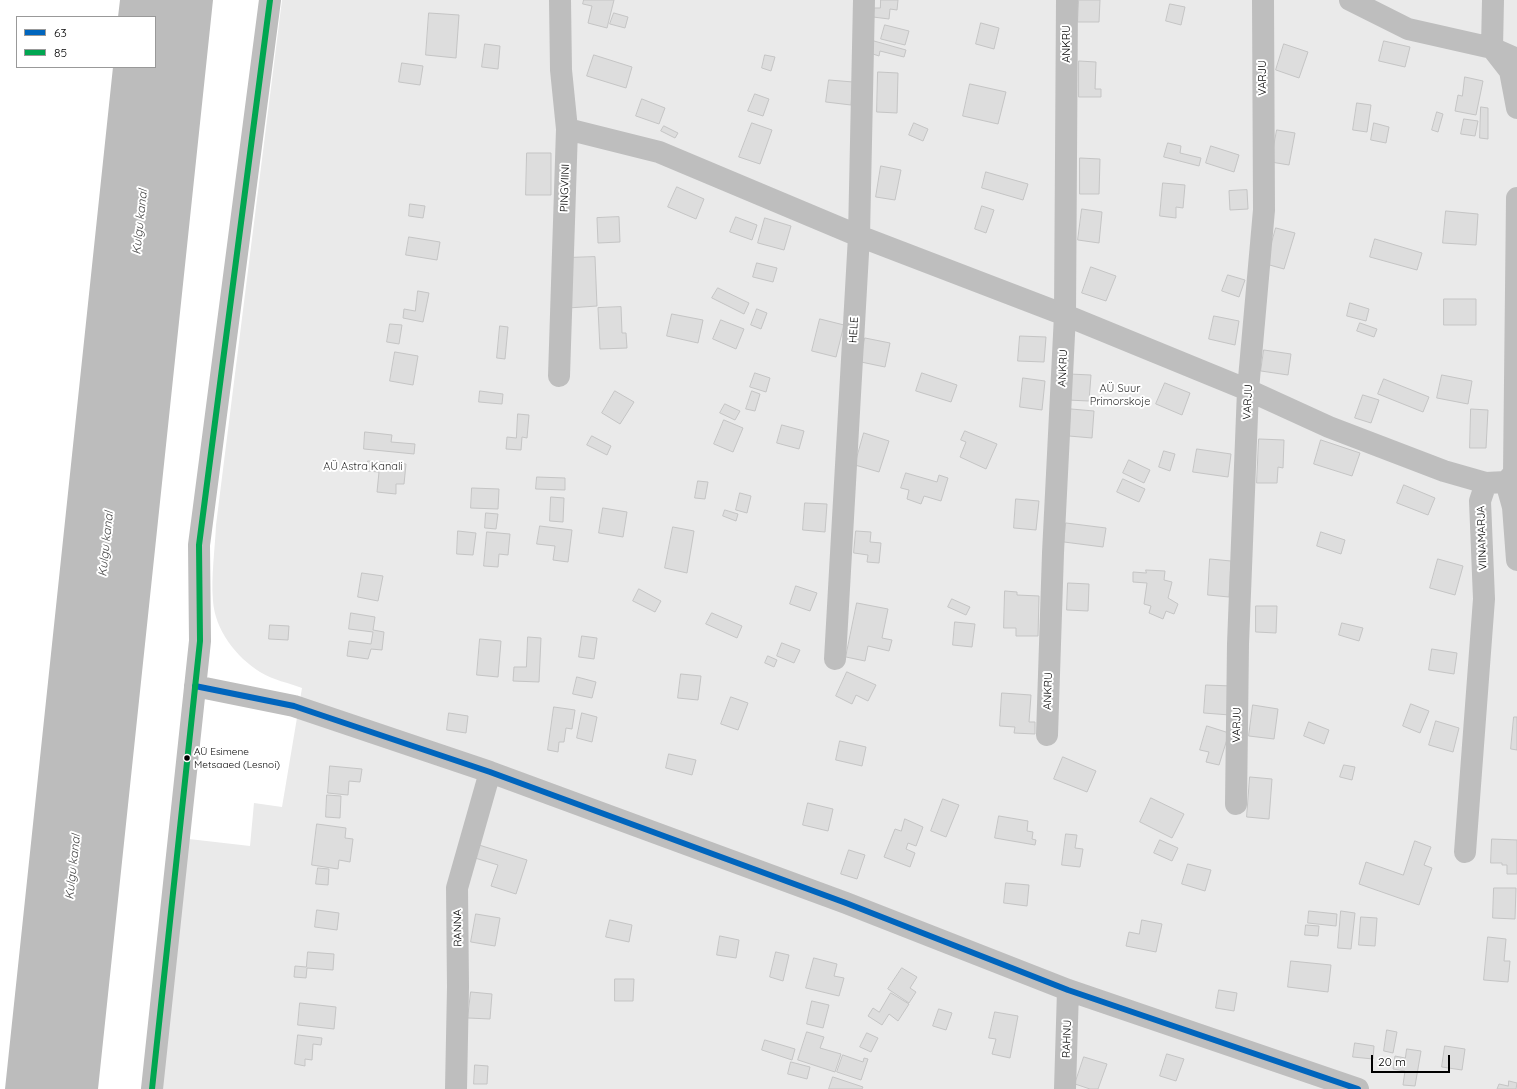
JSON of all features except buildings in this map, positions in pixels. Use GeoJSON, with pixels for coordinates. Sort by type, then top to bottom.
{"type":"FeatureCollection","features":[{"type":"Feature","properties":{"kind":"street"},"geometry":{"type":"LineString","coordinates":[[152,1089],[200,641],[199,545],[270,0]]}},
{"type":"Feature","properties":{"kind":"street","name":"PINGVIINI"},"geometry":{"type":"LineString","coordinates":[[559,376],[567,129],[561,70],[560,0]]}},
{"type":"Feature","properties":{"kind":"street","name":"HELE"},"geometry":{"type":"LineString","coordinates":[[835,659],[859,236],[864,0]]}},
{"type":"Feature","properties":{"kind":"street","name":"ANKRU"},"geometry":{"type":"LineString","coordinates":[[1047,735],[1053,553],[1065,315],[1067,0]]}},
{"type":"Feature","properties":{"kind":"street","name":"VARJU"},"geometry":{"type":"LineString","coordinates":[[1236,804],[1238,644],[1248,390],[1264,210],[1263,0]]}},
{"type":"Feature","properties":{"kind":"street"},"geometry":{"type":"LineString","coordinates":[[1350,0],[1408,29],[1492,48],[1517,59]]}},
{"type":"Feature","properties":{"kind":"street"},"geometry":{"type":"LineString","coordinates":[[1493,0],[1492,48],[1510,71],[1517,108]]}},
{"type":"Feature","properties":{"kind":"street"},"geometry":{"type":"LineString","coordinates":[[567,129],[660,152],[859,236],[1065,315],[1248,390],[1329,427],[1444,471],[1496,483],[1513,507],[1517,560]]}},
{"type":"Feature","properties":{"kind":"street","name":"VIINAMARJA"},"geometry":{"type":"LineString","coordinates":[[1465,852],[1484,599],[1480,501],[1496,483],[1514,473],[1517,198]]}},
{"type":"Feature","properties":{"kind":"street"},"geometry":{"type":"LineString","coordinates":[[195,686],[294,706],[490,772],[838,900],[1068,990],[1358,1089]]}},
{"type":"Feature","properties":{"kind":"street","name":"RANNA"},"geometry":{"type":"LineString","coordinates":[[456,1089],[458,888],[490,772]]}},
{"type":"Feature","properties":{"kind":"street","name":"RAHNU"},"geometry":{"type":"LineString","coordinates":[[1065,1089],[1068,990]]}},
{"type":"Feature","properties":{"kind":"green space"},"geometry":{"type":"Polygon","coordinates":[[[282,0],[1517,0],[1517,1089],[162,1089],[189,839],[250,846],[254,803],[282,807],[302,688],[265,675],[243,659],[228,642],[222,632],[213,601],[216,525],[282,0]]]}},
{"type":"Feature","properties":{"kind":"water","name":"Kulgu kanal"},"geometry":{"type":"Polygon","coordinates":[[[120,0],[213,0],[98,1089],[5,1089],[113,68],[156,68],[156,16],[118,16],[120,0]]]}},
{"type":"Feature","properties":{"kind":"transit line","name":"85"},"geometry":{"type":"LineString","coordinates":[[152,1089],[200,641],[199,545],[270,0]]}},
{"type":"Feature","properties":{"kind":"transit line","name":"63"},"geometry":{"type":"LineString","coordinates":[[195,686],[294,706],[490,772],[846,903],[1068,990],[1358,1089]]}},
{"type":"Feature","properties":{"kind":"place","name":"AÜ Esimene Metsaaed (Lesnoi)"},"geometry":{"type":"Point","coordinates":[187,758]}},
{"type":"Feature","properties":{"kind":"park label","name":"AÜ Suur Primorskoje"},"geometry":{"type":"Point","coordinates":[1120,395]}},
{"type":"Feature","properties":{"kind":"park label","name":"AÜ Astra Kanali"},"geometry":{"type":"Point","coordinates":[363,467]}}]}
